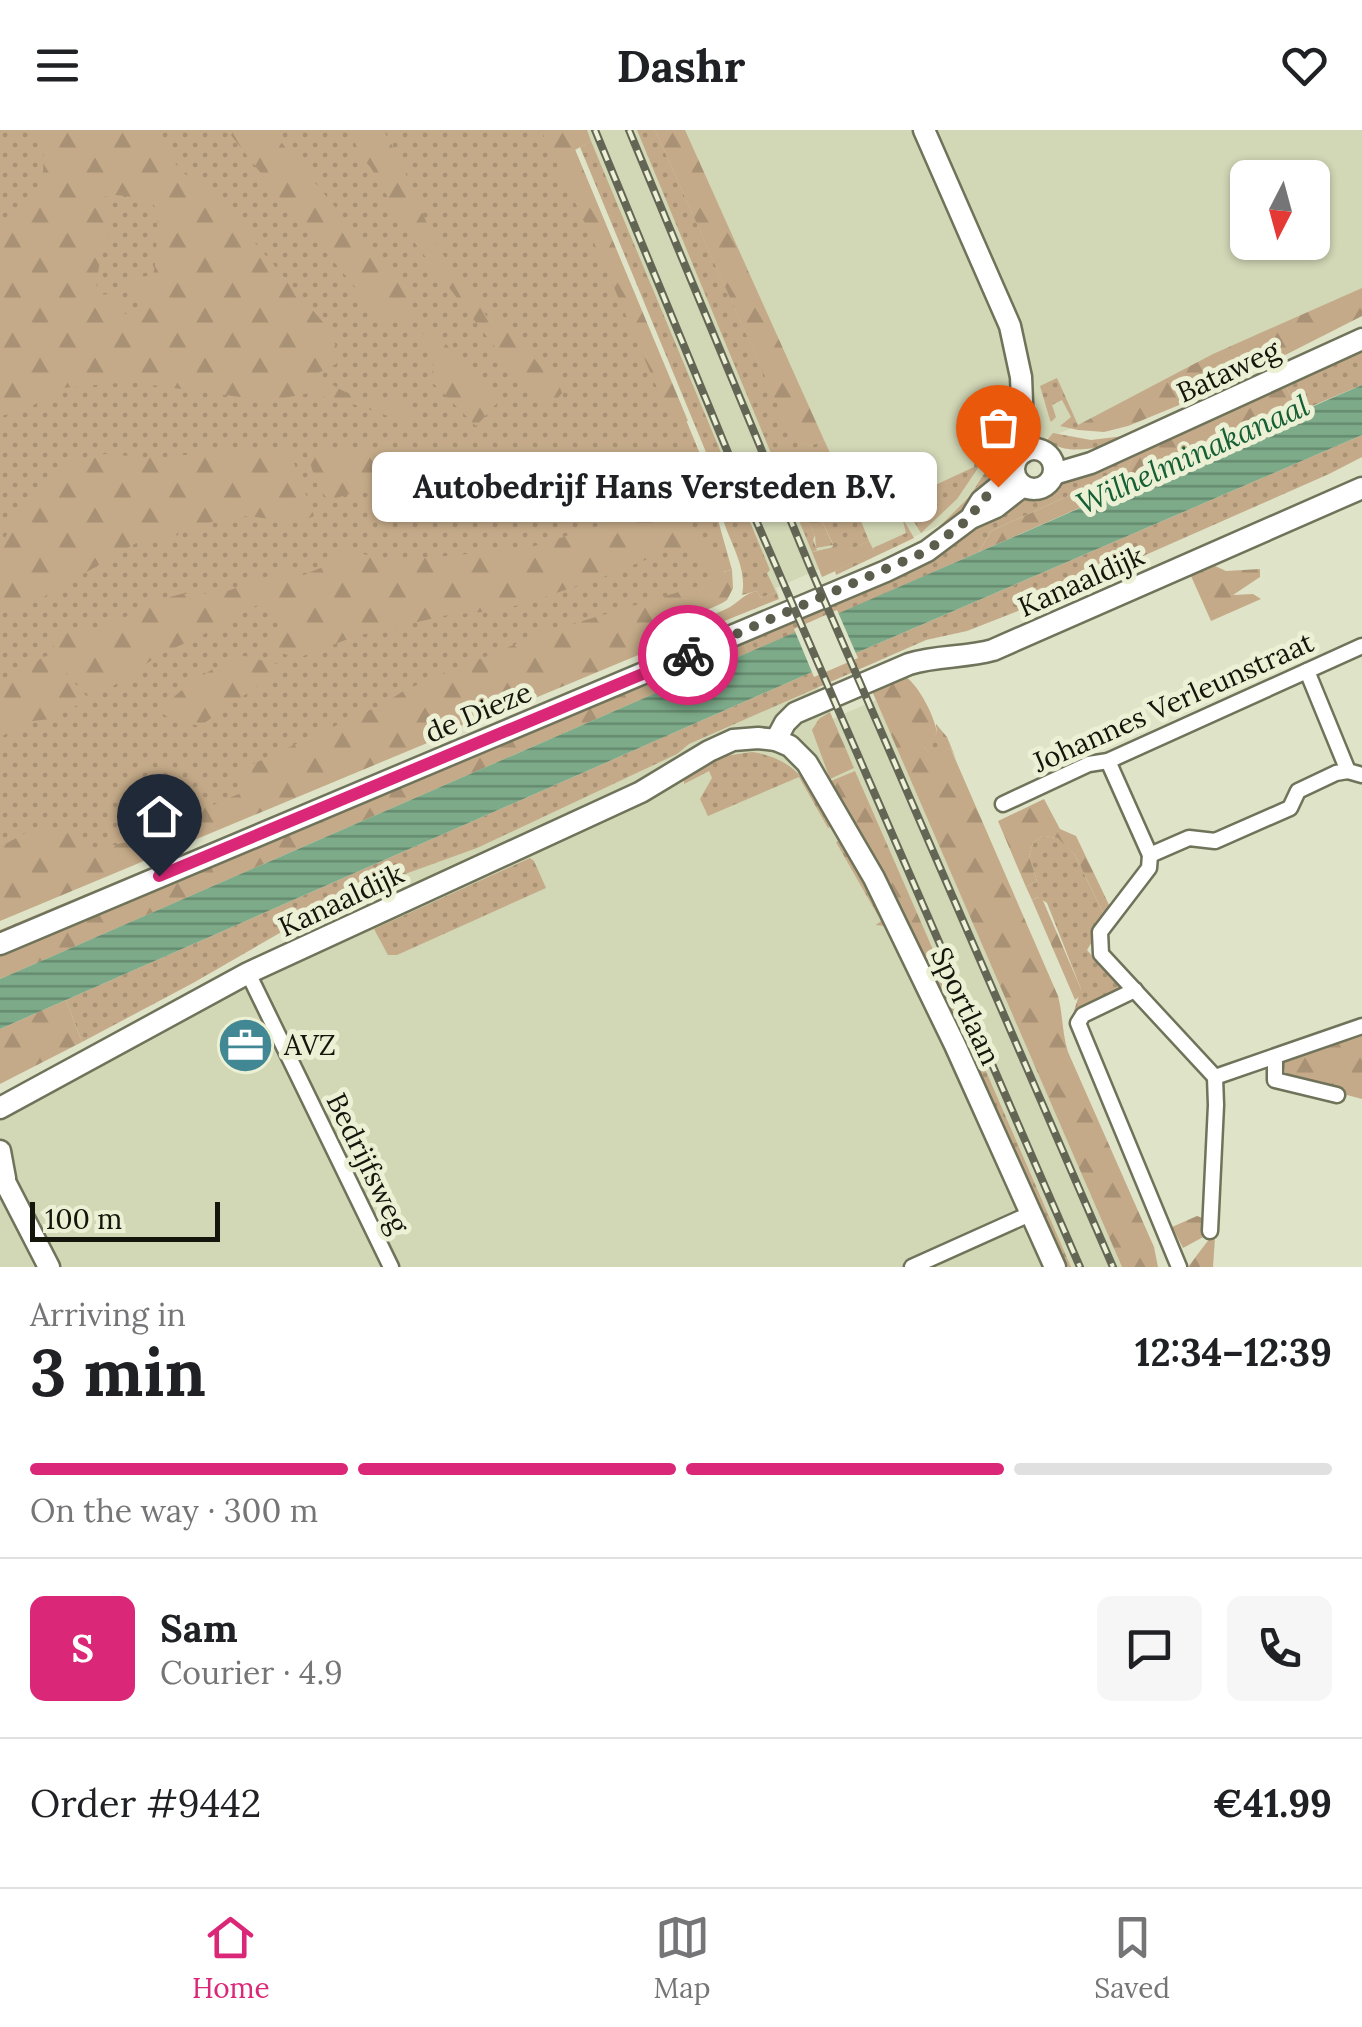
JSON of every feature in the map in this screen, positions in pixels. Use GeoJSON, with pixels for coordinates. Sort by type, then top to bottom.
{"type":"FeatureCollection","features":[{"type":"Feature","properties":{"kind":"street"},"geometry":{"type":"LineString","coordinates":[[924,130],[1010,326],[1024,406],[1021,426],[1042,458]]}},
{"type":"Feature","properties":{"kind":"street","name":"Bataweg"},"geometry":{"type":"LineString","coordinates":[[1019,480],[1041,488],[1042,458],[1116,451],[1362,339]]}},
{"type":"Feature","properties":{"kind":"street"},"geometry":{"type":"LineString","coordinates":[[1019,480],[1016,458],[1042,458]]}},
{"type":"Feature","properties":{"kind":"street","name":"de Dieze"},"geometry":{"type":"LineString","coordinates":[[0,944],[886,571],[927,551],[970,518],[981,501],[1019,480]]}},
{"type":"Feature","properties":{"kind":"street","name":"Kanaaldijk"},"geometry":{"type":"LineString","coordinates":[[0,1108],[248,973],[640,792],[732,740],[758,738],[781,747],[785,722],[795,713],[926,658],[970,657],[993,650],[1362,488]]}},
{"type":"Feature","properties":{"kind":"street","name":"Johannes Verleunstraat"},"geometry":{"type":"LineString","coordinates":[[1003,804],[1362,646]]}},
{"type":"Feature","properties":{"kind":"street"},"geometry":{"type":"LineString","coordinates":[[1150,856],[1189,838],[1216,841],[1290,808],[1298,791],[1336,773],[1355,773],[1306,672]]}},
{"type":"Feature","properties":{"kind":"street","name":"Sportlaan"},"geometry":{"type":"LineString","coordinates":[[781,747],[808,762],[874,878],[1055,1267]]}},
{"type":"Feature","properties":{"kind":"street"},"geometry":{"type":"LineString","coordinates":[[1108,761],[1150,856],[1149,868],[1100,932],[1098,944],[1101,954],[1214,1077],[1210,1232]]}},
{"type":"Feature","properties":{"kind":"street","name":"Bedrijfsweg"},"geometry":{"type":"LineString","coordinates":[[248,973],[391,1267]]}},
{"type":"Feature","properties":{"kind":"street"},"geometry":{"type":"LineString","coordinates":[[1135,990],[1083,1015],[1078,1022],[1178,1266]]}},
{"type":"Feature","properties":{"kind":"street"},"geometry":{"type":"LineString","coordinates":[[1214,1077],[1362,1026]]}},
{"type":"Feature","properties":{"kind":"street"},"geometry":{"type":"LineString","coordinates":[[1275,1058],[1275,1080],[1337,1095]]}},
{"type":"Feature","properties":{"kind":"street"},"geometry":{"type":"LineString","coordinates":[[0,1151],[3,1175],[49,1267]]}},
{"type":"Feature","properties":{"kind":"street"},"geometry":{"type":"LineString","coordinates":[[912,1267],[1032,1213]]}},
{"type":"Feature","properties":{"kind":"shaded area"},"geometry":{"type":"Polygon","coordinates":[[[579,130],[1362,130],[1362,307],[1043,440],[952,520],[822,577],[819,569],[776,588],[779,596],[770,600],[579,130]]]}},
{"type":"Feature","properties":{"kind":"shaded area"},"geometry":{"type":"Polygon","coordinates":[[[1362,385],[1362,435],[0,1029],[0,979],[1362,385]]]}},
{"type":"Feature","properties":{"kind":"shaded area"},"geometry":{"type":"Polygon","coordinates":[[[812,672],[832,719],[876,700],[1122,1267],[0,1267],[0,1120],[278,968],[433,839],[812,672]]]}},
{"type":"Feature","properties":{"kind":"green space"},"geometry":{"type":"Polygon","coordinates":[[[0,130],[567,130],[714,488],[732,570],[723,572],[728,582],[0,908],[0,130]]]}},
{"type":"Feature","properties":{"kind":"green space"},"geometry":{"type":"Polygon","coordinates":[[[41,130],[156,130],[180,171],[207,187],[328,328],[337,349],[336,364],[318,373],[337,388],[359,397],[406,403],[412,417],[391,417],[309,393],[284,398],[240,397],[130,382],[62,388],[32,406],[2,416],[0,421],[0,373],[6,367],[0,355],[0,232],[25,209],[39,188],[43,164],[41,130]],[[103,197],[116,214],[102,254],[97,295],[112,294],[125,314],[144,308],[130,289],[133,278],[153,275],[159,212],[149,199],[103,197]]]}},
{"type":"Feature","properties":{"kind":"green space"},"geometry":{"type":"Polygon","coordinates":[[[227,130],[271,130],[410,297],[412,321],[405,325],[379,315],[227,130]]]}},
{"type":"Feature","properties":{"kind":"green space"},"geometry":{"type":"Polygon","coordinates":[[[350,130],[383,130],[437,244],[456,274],[491,323],[505,321],[540,366],[553,369],[562,393],[548,410],[531,394],[414,242],[360,155],[350,130]]]}},
{"type":"Feature","properties":{"kind":"green space"},"geometry":{"type":"Polygon","coordinates":[[[541,130],[587,130],[591,141],[575,150],[688,421],[672,420],[669,416],[541,130]]]}},
{"type":"Feature","properties":{"kind":"green space"},"geometry":{"type":"Polygon","coordinates":[[[637,130],[655,130],[793,438],[810,446],[824,440],[839,472],[873,457],[875,464],[858,471],[875,509],[859,516],[869,541],[838,555],[790,455],[778,461],[815,535],[817,550],[812,552],[637,130]]]}},
{"type":"Feature","properties":{"kind":"green space"},"geometry":{"type":"Polygon","coordinates":[[[655,130],[685,130],[824,440],[810,446],[793,439],[655,130]]]}},
{"type":"Feature","properties":{"kind":"green space"},"geometry":{"type":"Polygon","coordinates":[[[591,141],[770,570],[767,573],[776,592],[761,598],[757,591],[742,595],[742,574],[722,515],[715,474],[580,147],[591,141]]]}},
{"type":"Feature","properties":{"kind":"green space"},"geometry":{"type":"Polygon","coordinates":[[[1362,288],[1362,316],[1216,390],[1128,426],[1104,432],[1078,430],[1078,425],[1213,354],[1362,288]]]}},
{"type":"Feature","properties":{"kind":"green space"},"geometry":{"type":"Polygon","coordinates":[[[432,327],[500,400],[476,426],[431,381],[435,354],[422,335],[432,327]]]}},
{"type":"Feature","properties":{"kind":"green space"},"geometry":{"type":"Polygon","coordinates":[[[1362,350],[1362,385],[1298,412],[1285,383],[1362,350]]]}},
{"type":"Feature","properties":{"kind":"green space"},"geometry":{"type":"Polygon","coordinates":[[[1057,378],[1078,430],[1060,426],[1071,417],[1062,400],[1052,405],[1056,417],[1050,420],[1040,386],[1057,378]]]}},
{"type":"Feature","properties":{"kind":"green space"},"geometry":{"type":"Polygon","coordinates":[[[1285,383],[1298,412],[979,552],[991,531],[1123,471],[1133,453],[1285,383]]]}},
{"type":"Feature","properties":{"kind":"green space"},"geometry":{"type":"Polygon","coordinates":[[[1007,398],[1014,402],[1015,428],[1006,434],[999,432],[996,421],[1007,398]]]}},
{"type":"Feature","properties":{"kind":"green space"},"geometry":{"type":"Polygon","coordinates":[[[1002,399],[991,423],[995,443],[957,499],[921,533],[901,501],[974,467],[981,403],[1002,399]]]}},
{"type":"Feature","properties":{"kind":"green space"},"geometry":{"type":"Polygon","coordinates":[[[1053,433],[1091,440],[1124,436],[1125,441],[1074,450],[1047,440],[1053,433]]]}},
{"type":"Feature","properties":{"kind":"green space"},"geometry":{"type":"Polygon","coordinates":[[[1018,435],[1015,451],[997,481],[928,538],[970,496],[999,450],[1018,435]]]}},
{"type":"Feature","properties":{"kind":"green space"},"geometry":{"type":"Polygon","coordinates":[[[1362,435],[1362,457],[1329,474],[1023,609],[967,631],[926,640],[689,744],[677,754],[477,848],[369,887],[318,911],[82,1042],[66,1000],[1362,435]]]}},
{"type":"Feature","properties":{"kind":"green space"},"geometry":{"type":"Polygon","coordinates":[[[305,448],[490,455],[497,464],[446,484],[405,492],[352,494],[330,502],[318,487],[305,448]]]}},
{"type":"Feature","properties":{"kind":"green space"},"geometry":{"type":"Polygon","coordinates":[[[289,450],[314,516],[298,523],[248,516],[214,521],[170,538],[138,542],[18,612],[0,593],[0,546],[33,490],[80,459],[105,454],[155,458],[289,450]]]}},
{"type":"Feature","properties":{"kind":"green space"},"geometry":{"type":"Polygon","coordinates":[[[1133,453],[1123,471],[991,531],[979,552],[748,653],[742,640],[1009,502],[1042,494],[1061,478],[1133,453]]]}},
{"type":"Feature","properties":{"kind":"green space"},"geometry":{"type":"Polygon","coordinates":[[[791,455],[833,545],[816,548],[815,535],[778,461],[791,455]]]}},
{"type":"Feature","properties":{"kind":"green space"},"geometry":{"type":"Polygon","coordinates":[[[641,504],[677,519],[709,550],[723,572],[732,570],[733,588],[727,600],[678,622],[660,646],[0,921],[0,847],[38,826],[76,832],[89,851],[147,837],[181,815],[174,804],[196,790],[207,804],[213,805],[241,793],[238,771],[405,690],[540,634],[705,584],[714,575],[705,558],[675,548],[527,603],[448,615],[356,636],[298,658],[265,648],[282,634],[276,613],[263,604],[242,610],[210,631],[158,656],[98,696],[50,642],[66,631],[104,628],[156,601],[181,594],[222,593],[285,570],[294,579],[330,564],[345,549],[389,561],[525,549],[614,521],[631,505],[641,504]]]}},
{"type":"Feature","properties":{"kind":"green space"},"geometry":{"type":"Polygon","coordinates":[[[902,517],[914,538],[836,575],[835,571],[874,553],[873,548],[906,533],[902,517]]]}},
{"type":"Feature","properties":{"kind":"green space"},"geometry":{"type":"Polygon","coordinates":[[[869,541],[875,553],[822,577],[812,552],[834,547],[839,554],[869,541]]]}},
{"type":"Feature","properties":{"kind":"green space"},"geometry":{"type":"Polygon","coordinates":[[[1215,566],[1226,571],[1260,569],[1260,577],[1233,595],[1253,594],[1261,599],[1211,621],[1191,576],[1215,566]]]}},
{"type":"Feature","properties":{"kind":"green space"},"geometry":{"type":"Polygon","coordinates":[[[757,591],[761,598],[776,592],[779,599],[672,642],[672,636],[685,627],[757,591]]]}},
{"type":"Feature","properties":{"kind":"green space"},"geometry":{"type":"Polygon","coordinates":[[[742,640],[748,653],[0,979],[0,950],[742,640]]]}},
{"type":"Feature","properties":{"kind":"green space"},"geometry":{"type":"Polygon","coordinates":[[[46,656],[89,699],[51,719],[32,721],[0,737],[0,681],[46,656]]]}},
{"type":"Feature","properties":{"kind":"green space"},"geometry":{"type":"Polygon","coordinates":[[[244,656],[286,666],[200,726],[163,714],[163,707],[190,684],[222,664],[244,656]]]}},
{"type":"Feature","properties":{"kind":"green space"},"geometry":{"type":"Polygon","coordinates":[[[653,658],[653,662],[0,937],[0,930],[653,658]]]}},
{"type":"Feature","properties":{"kind":"green space"},"geometry":{"type":"Polygon","coordinates":[[[906,677],[921,694],[936,726],[937,733],[924,747],[936,759],[950,747],[1058,996],[1068,1052],[1154,1247],[1158,1267],[1122,1267],[872,691],[906,677]]]}},
{"type":"Feature","properties":{"kind":"green space"},"geometry":{"type":"Polygon","coordinates":[[[830,712],[854,768],[830,779],[812,730],[830,712]]]}},
{"type":"Feature","properties":{"kind":"green space"},"geometry":{"type":"Polygon","coordinates":[[[936,724],[947,737],[956,759],[950,747],[936,760],[923,746],[937,733],[936,724]]]}},
{"type":"Feature","properties":{"kind":"green space"},"geometry":{"type":"Polygon","coordinates":[[[752,752],[792,768],[809,787],[832,825],[828,828],[799,777],[708,816],[700,799],[712,778],[709,771],[684,784],[684,777],[718,757],[752,752]]]}},
{"type":"Feature","properties":{"kind":"green space"},"geometry":{"type":"Polygon","coordinates":[[[855,771],[972,1039],[966,1042],[885,875],[831,781],[855,771]]]}},
{"type":"Feature","properties":{"kind":"green space"},"geometry":{"type":"Polygon","coordinates":[[[1044,799],[1060,829],[1076,836],[1112,911],[1106,919],[1075,855],[1058,838],[1042,836],[1033,843],[1029,856],[1037,881],[1026,887],[998,821],[1044,799]]]}},
{"type":"Feature","properties":{"kind":"green space"},"geometry":{"type":"Polygon","coordinates":[[[1042,836],[1059,838],[1075,855],[1106,919],[1087,950],[1122,990],[1078,1016],[1074,1011],[1081,989],[1047,903],[1038,897],[1032,900],[1026,887],[1037,881],[1029,856],[1033,843],[1042,836]]]}},
{"type":"Feature","properties":{"kind":"green space"},"geometry":{"type":"Polygon","coordinates":[[[843,839],[887,924],[884,926],[876,925],[881,921],[836,842],[843,839]]]}},
{"type":"Feature","properties":{"kind":"green space"},"geometry":{"type":"Polygon","coordinates":[[[530,858],[546,888],[397,955],[388,955],[374,929],[530,858]]]}},
{"type":"Feature","properties":{"kind":"green space"},"geometry":{"type":"Polygon","coordinates":[[[1041,896],[1081,989],[1075,1000],[1032,900],[1041,896]]]}},
{"type":"Feature","properties":{"kind":"green space"},"geometry":{"type":"Polygon","coordinates":[[[66,1000],[82,1042],[0,1084],[0,1029],[66,1000]]]}},
{"type":"Feature","properties":{"kind":"green space"},"geometry":{"type":"Polygon","coordinates":[[[1362,1035],[1362,1099],[1287,1079],[1283,1063],[1362,1035]]]}},
{"type":"Feature","properties":{"kind":"green space"},"geometry":{"type":"Polygon","coordinates":[[[972,1039],[1071,1267],[966,1042],[972,1039]]]}},
{"type":"Feature","properties":{"kind":"green space"},"geometry":{"type":"Polygon","coordinates":[[[1197,1216],[1205,1219],[1205,1236],[1183,1248],[1172,1227],[1197,1216]]]}},
{"type":"Feature","properties":{"kind":"green space"},"geometry":{"type":"Polygon","coordinates":[[[1215,1237],[1213,1267],[1188,1267],[1210,1238],[1215,1237]]]}},
{"type":"Feature","properties":{"kind":"pier"},"geometry":{"type":"Polygon","coordinates":[[[837,610],[858,658],[814,677],[794,629],[837,610]]]}},
{"type":"Feature","properties":{"kind":"railway"},"geometry":{"type":"LineString","coordinates":[[595,130],[752,511],[1080,1267]]}},
{"type":"Feature","properties":{"kind":"railway"},"geometry":{"type":"LineString","coordinates":[[629,130],[812,572],[1113,1267]]}},
{"type":"Feature","properties":{"kind":"way so far"},"geometry":{"type":"LineString","coordinates":[[688,655],[927,551],[970,518],[981,501],[998,487]]}},
{"type":"Feature","properties":{"kind":"place","name":"Autobedrijf Hans Versteden B.V."},"geometry":{"type":"Point","coordinates":[998,487]}},
{"type":"Feature","properties":{"kind":"place","name":"AVZ"},"geometry":{"type":"Point","coordinates":[245,1045]}},
{"type":"Feature","properties":{"kind":"route"},"geometry":{"type":"LineString","coordinates":[[159,876],[688,655]]}},
{"type":"Feature","properties":{"kind":"water label","name":"Wilhelminakanaal"},"geometry":{"type":"Point","coordinates":[1193,455]}}]}
